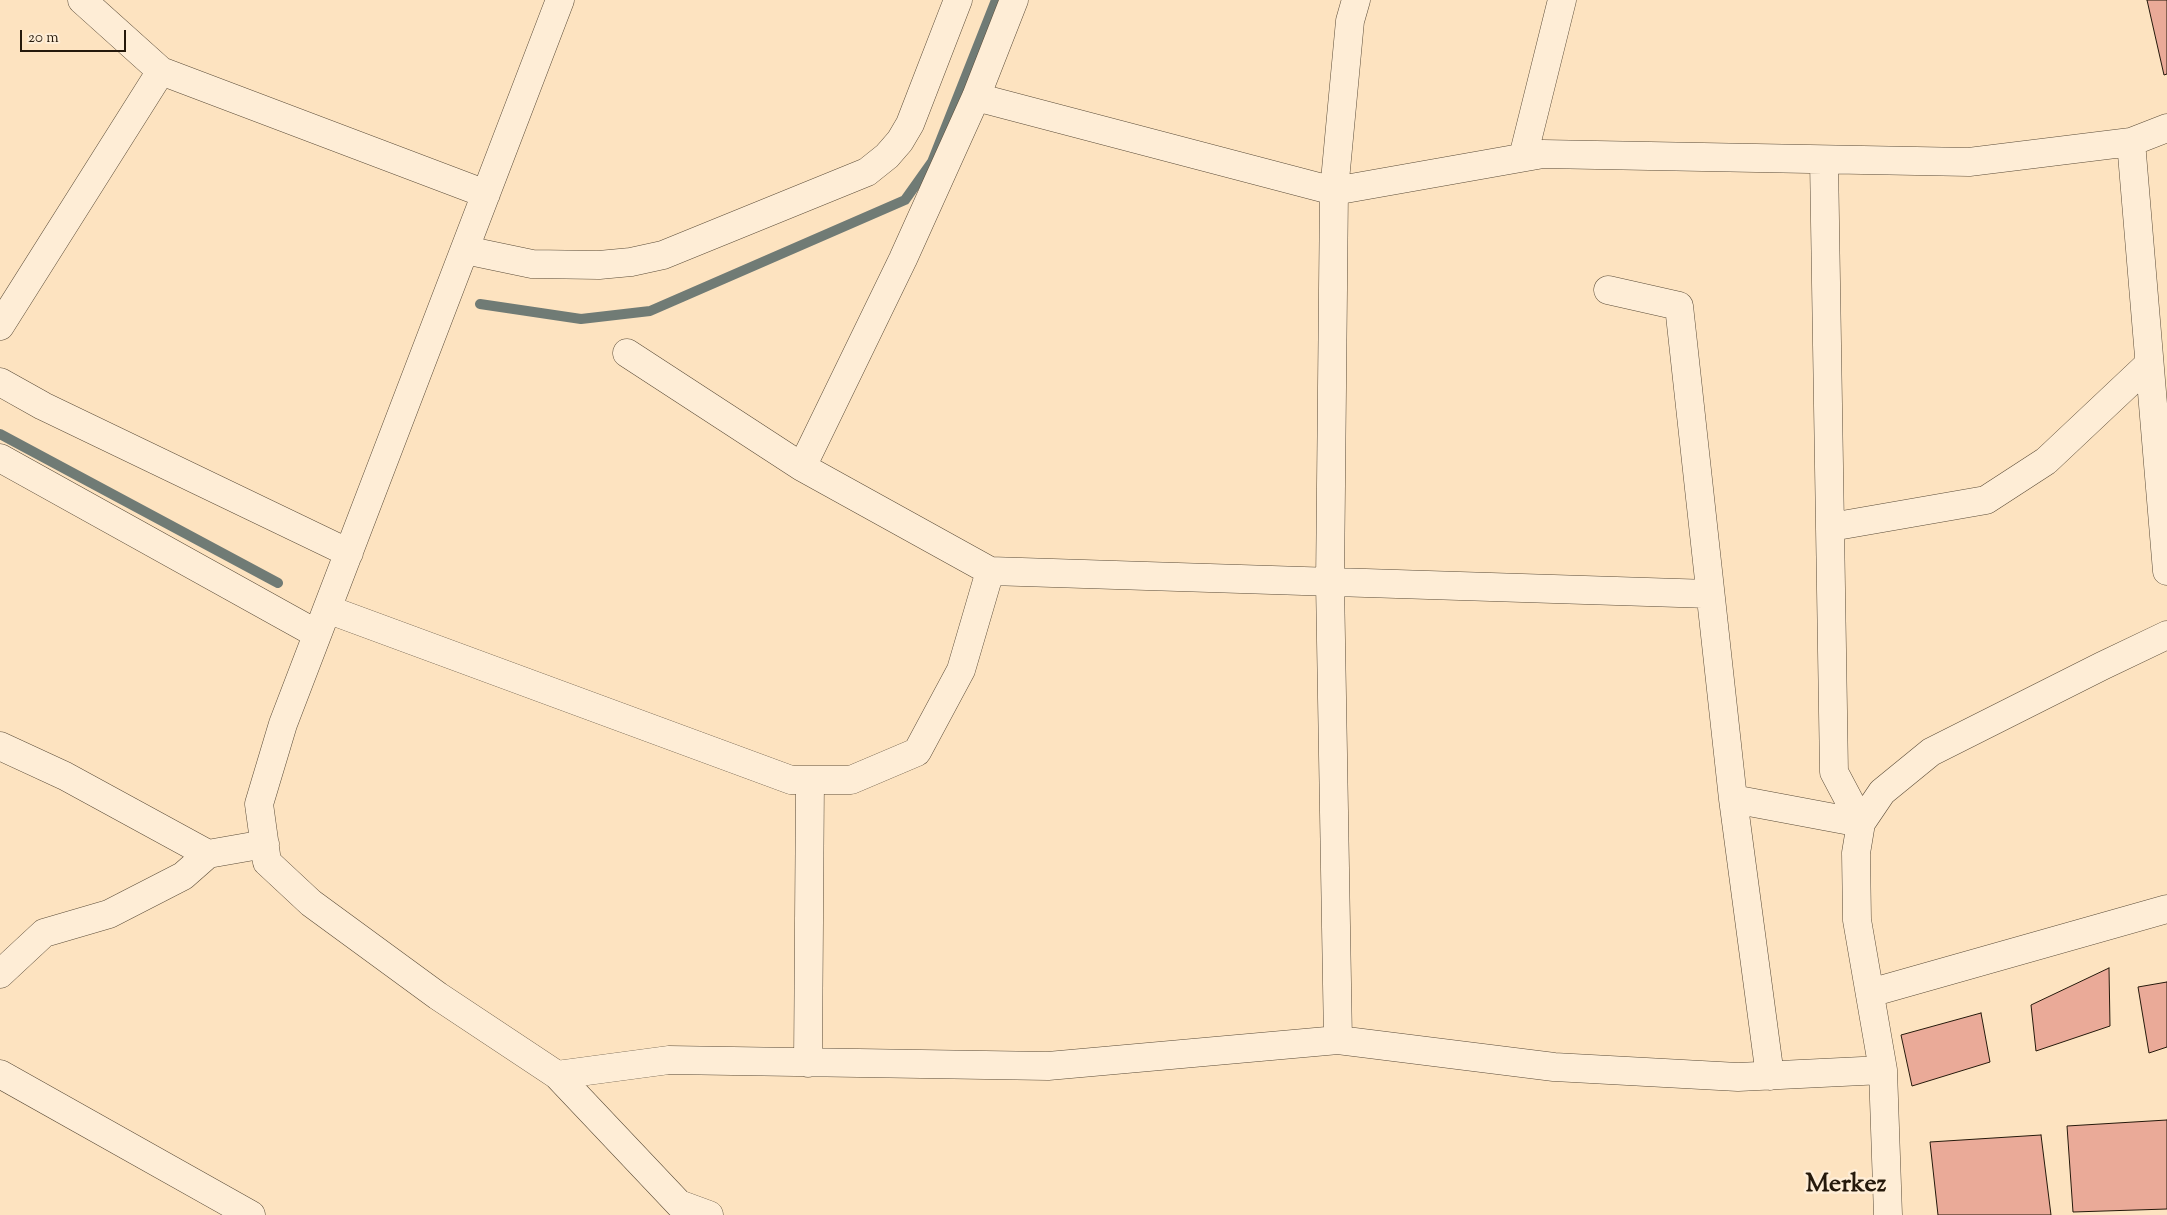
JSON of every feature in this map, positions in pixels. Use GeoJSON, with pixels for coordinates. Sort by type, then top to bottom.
{"type":"FeatureCollection","features":[{"type":"Feature","properties":{"kind":"street"},"geometry":{"type":"LineString","coordinates":[[82,0],[162,71],[486,194]]}},
{"type":"Feature","properties":{"kind":"street"},"geometry":{"type":"LineString","coordinates":[[560,0],[283,724],[259,804],[267,862],[311,904],[438,996],[557,1075],[678,1209],[709,1215]]}},
{"type":"Feature","properties":{"kind":"street"},"geometry":{"type":"LineString","coordinates":[[465,250],[532,264],[599,266],[631,262],[663,255],[867,172],[887,156],[900,141],[910,124],[958,0]]}},
{"type":"Feature","properties":{"kind":"street"},"geometry":{"type":"LineString","coordinates":[[802,467],[903,259],[976,97],[1014,0]]}},
{"type":"Feature","properties":{"kind":"street"},"geometry":{"type":"LineString","coordinates":[[1338,1040],[1330,583],[1334,191],[1350,21],[1356,0]]}},
{"type":"Feature","properties":{"kind":"street"},"geometry":{"type":"LineString","coordinates":[[1523,158],[1562,0]]}},
{"type":"Feature","properties":{"kind":"street"},"geometry":{"type":"LineString","coordinates":[[0,326],[162,71]]}},
{"type":"Feature","properties":{"kind":"street"},"geometry":{"type":"LineString","coordinates":[[976,97],[1334,191],[1543,154],[1969,162],[2131,142],[2167,128]]}},
{"type":"Feature","properties":{"kind":"street"},"geometry":{"type":"LineString","coordinates":[[2131,142],[2167,571]]}},
{"type":"Feature","properties":{"kind":"street"},"geometry":{"type":"LineString","coordinates":[[1824,160],[1834,772],[1861,823]]}},
{"type":"Feature","properties":{"kind":"street"},"geometry":{"type":"LineString","coordinates":[[1608,290],[1679,306],[1733,799],[1770,1076]]}},
{"type":"Feature","properties":{"kind":"street"},"geometry":{"type":"LineString","coordinates":[[627,353],[802,467],[990,571],[1710,594]]}},
{"type":"Feature","properties":{"kind":"street"},"geometry":{"type":"LineString","coordinates":[[1831,527],[1986,500],[2046,461],[2149,364]]}},
{"type":"Feature","properties":{"kind":"street"},"geometry":{"type":"LineString","coordinates":[[0,382],[52,410],[349,553]]}},
{"type":"Feature","properties":{"kind":"street"},"geometry":{"type":"LineString","coordinates":[[0,458],[322,622],[791,780],[852,780],[917,752],[961,670],[990,571]]}},
{"type":"Feature","properties":{"kind":"street"},"geometry":{"type":"LineString","coordinates":[[1888,1215],[1883,1070],[1857,920],[1856,853],[1861,823],[1882,792],[1931,752],[2167,635]]}},
{"type":"Feature","properties":{"kind":"street"},"geometry":{"type":"LineString","coordinates":[[0,746],[65,776],[208,854]]}},
{"type":"Feature","properties":{"kind":"street"},"geometry":{"type":"LineString","coordinates":[[808,1063],[810,780]]}},
{"type":"Feature","properties":{"kind":"street"},"geometry":{"type":"LineString","coordinates":[[1733,799],[1861,823]]}},
{"type":"Feature","properties":{"kind":"street"},"geometry":{"type":"LineString","coordinates":[[0,974],[44,933],[109,914],[183,876],[208,854],[265,844]]}},
{"type":"Feature","properties":{"kind":"street"},"geometry":{"type":"LineString","coordinates":[[1870,993],[2167,909]]}},
{"type":"Feature","properties":{"kind":"street"},"geometry":{"type":"LineString","coordinates":[[557,1075],[669,1060],[1048,1066],[1338,1040],[1554,1067],[1738,1078],[1883,1070]]}},
{"type":"Feature","properties":{"kind":"street"},"geometry":{"type":"LineString","coordinates":[[0,1074],[251,1215]]}},
{"type":"Feature","properties":{"kind":"building"},"geometry":{"type":"Polygon","coordinates":[[[2147,0],[2167,0],[2167,74],[2164,75],[2147,0]]]}},
{"type":"Feature","properties":{"kind":"building"},"geometry":{"type":"Polygon","coordinates":[[[2109,968],[2110,1026],[2036,1051],[2031,1005],[2109,968]]]}},
{"type":"Feature","properties":{"kind":"building"},"geometry":{"type":"Polygon","coordinates":[[[2167,982],[2167,1047],[2149,1053],[2138,987],[2167,982]]]}},
{"type":"Feature","properties":{"kind":"building"},"geometry":{"type":"Polygon","coordinates":[[[1981,1013],[1990,1062],[1912,1086],[1901,1035],[1981,1013]]]}},
{"type":"Feature","properties":{"kind":"building"},"geometry":{"type":"Polygon","coordinates":[[[2167,1120],[2167,1209],[2073,1212],[2067,1126],[2167,1120]]]}},
{"type":"Feature","properties":{"kind":"building"},"geometry":{"type":"Polygon","coordinates":[[[2041,1135],[2051,1215],[1938,1215],[1930,1142],[2041,1135]]]}},
{"type":"Feature","properties":{"kind":"waterway"},"geometry":{"type":"LineString","coordinates":[[480,304],[581,319],[650,311],[905,200],[932,162],[996,0]]}},
{"type":"Feature","properties":{"kind":"waterway"},"geometry":{"type":"LineString","coordinates":[[0,434],[278,583]]}},
{"type":"Feature","properties":{"kind":"district","name":"Merkez"},"geometry":{"type":"Point","coordinates":[1846,1187]}}]}
